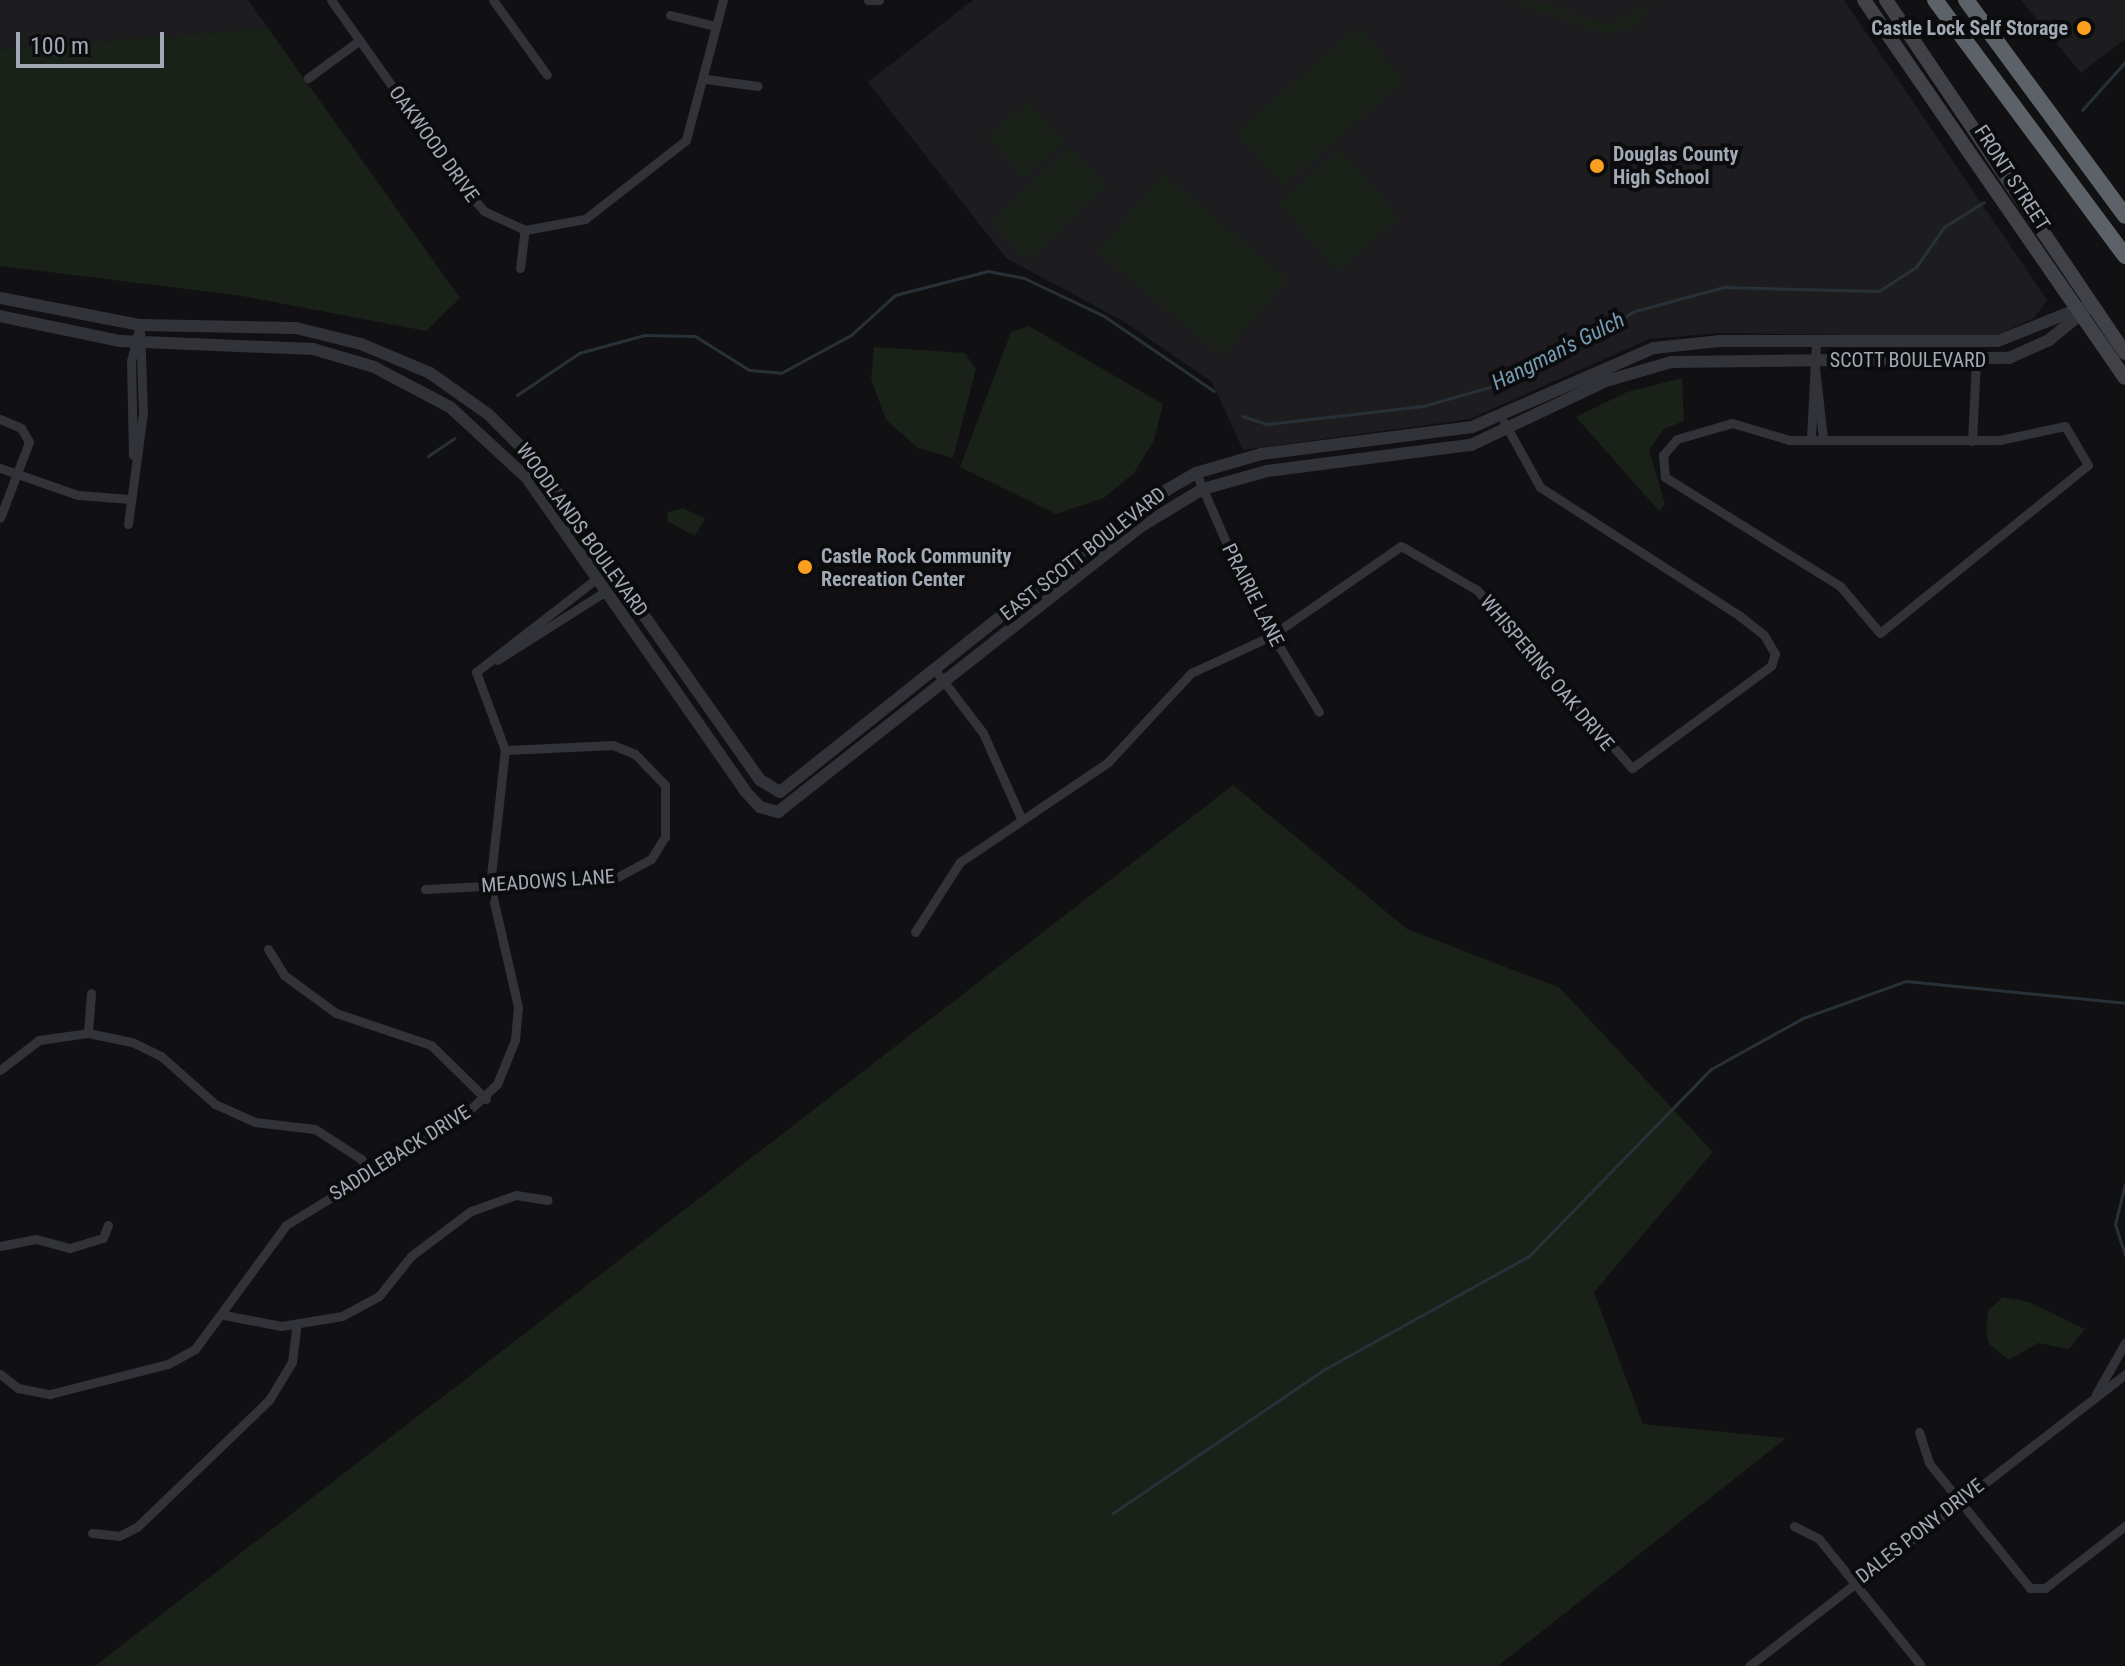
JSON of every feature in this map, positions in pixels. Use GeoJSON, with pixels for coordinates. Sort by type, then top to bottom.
{"type":"FeatureCollection","features":[{"type":"Feature","properties":{"kind":"highway"},"geometry":{"type":"LineString","coordinates":[[1935,0],[2125,256]]}},
{"type":"Feature","properties":{"kind":"highway"},"geometry":{"type":"LineString","coordinates":[[1966,0],[2125,216]]}},
{"type":"Feature","properties":{"kind":"main road","name":"FRONT STREET"},"geometry":{"type":"LineString","coordinates":[[1864,0],[2076,313],[2125,378]]}},
{"type":"Feature","properties":{"kind":"main road","name":"FRONT STREET"},"geometry":{"type":"LineString","coordinates":[[1886,0],[2090,306],[2125,353]]}},
{"type":"Feature","properties":{"kind":"street","name":"OAKWOOD DRIVE"},"geometry":{"type":"LineString","coordinates":[[331,0],[484,211],[525,230]]}},
{"type":"Feature","properties":{"kind":"street"},"geometry":{"type":"LineString","coordinates":[[493,0],[547,75]]}},
{"type":"Feature","properties":{"kind":"street"},"geometry":{"type":"LineString","coordinates":[[520,268],[525,230],[585,219],[661,161],[695,123],[723,0]]}},
{"type":"Feature","properties":{"kind":"street"},"geometry":{"type":"LineString","coordinates":[[868,0],[879,0]]}},
{"type":"Feature","properties":{"kind":"street"},"geometry":{"type":"LineString","coordinates":[[670,15],[715,26]]}},
{"type":"Feature","properties":{"kind":"street"},"geometry":{"type":"LineString","coordinates":[[308,78],[360,40]]}},
{"type":"Feature","properties":{"kind":"street"},"geometry":{"type":"LineString","coordinates":[[706,79],[758,86]]}},
{"type":"Feature","properties":{"kind":"street","name":"WOODLANDS BOULEVARD"},"geometry":{"type":"LineString","coordinates":[[0,298],[140,325],[296,328],[361,344],[430,373],[523,448],[775,792]]}},
{"type":"Feature","properties":{"kind":"street","name":"SCOTT BOULEVARD"},"geometry":{"type":"LineString","coordinates":[[1301,449],[1430,436],[1501,415],[1592,369],[1654,348],[1816,342],[1998,341],[2090,306]]}},
{"type":"Feature","properties":{"kind":"street","name":"SCOTT BOULEVARD"},"geometry":{"type":"LineString","coordinates":[[1203,489],[1267,471],[1456,449],[1507,432],[1599,385],[1657,365],[1976,362],[2034,348],[2076,313]]}},
{"type":"Feature","properties":{"kind":"street","name":"WOODLANDS BOULEVARD"},"geometry":{"type":"LineString","coordinates":[[0,316],[146,343],[289,345],[353,359],[413,384],[500,448],[597,578],[745,791],[772,811]]}},
{"type":"Feature","properties":{"kind":"street"},"geometry":{"type":"LineString","coordinates":[[134,461],[132,341],[140,325]]}},
{"type":"Feature","properties":{"kind":"street"},"geometry":{"type":"LineString","coordinates":[[128,524],[146,343],[140,325]]}},
{"type":"Feature","properties":{"kind":"street"},"geometry":{"type":"LineString","coordinates":[[1811,438],[1816,342]]}},
{"type":"Feature","properties":{"kind":"street"},"geometry":{"type":"LineString","coordinates":[[1972,441],[1976,362]]}},
{"type":"Feature","properties":{"kind":"street"},"geometry":{"type":"LineString","coordinates":[[1815,363],[1823,438]]}},
{"type":"Feature","properties":{"kind":"street","name":"WHISPERING OAK DRIVE"},"geometry":{"type":"LineString","coordinates":[[915,932],[960,862],[1108,762],[1191,673],[1271,636],[1401,546],[1483,596],[1632,768],[1771,666],[1775,654],[1764,635],[1740,616],[1540,487],[1507,432],[1501,415]]}},
{"type":"Feature","properties":{"kind":"street"},"geometry":{"type":"LineString","coordinates":[[0,419],[28,436],[20,474],[0,518]]}},
{"type":"Feature","properties":{"kind":"street"},"geometry":{"type":"LineString","coordinates":[[1732,423],[1811,438],[1972,441],[2065,426],[2088,465],[1880,633],[1840,586],[1665,477],[1663,455],[1677,439],[1702,429],[1732,423]]}},
{"type":"Feature","properties":{"kind":"street","name":"EAST SCOTT BOULEVARD"},"geometry":{"type":"LineString","coordinates":[[775,792],[935,670],[1141,505],[1196,473],[1301,449]]}},
{"type":"Feature","properties":{"kind":"street"},"geometry":{"type":"LineString","coordinates":[[0,468],[92,498],[130,499]]}},
{"type":"Feature","properties":{"kind":"street","name":"PRAIRIE LANE"},"geometry":{"type":"LineString","coordinates":[[1196,473],[1271,636],[1319,712]]}},
{"type":"Feature","properties":{"kind":"street","name":"EAST SCOTT BOULEVARD"},"geometry":{"type":"LineString","coordinates":[[772,811],[796,804],[1143,525],[1203,489]]}},
{"type":"Feature","properties":{"kind":"street"},"geometry":{"type":"LineString","coordinates":[[476,672],[597,578],[616,575]]}},
{"type":"Feature","properties":{"kind":"street"},"geometry":{"type":"LineString","coordinates":[[476,672],[606,591],[616,575]]}},
{"type":"Feature","properties":{"kind":"street"},"geometry":{"type":"LineString","coordinates":[[935,670],[991,746],[1021,818]]}},
{"type":"Feature","properties":{"kind":"street","name":"SADDLEBACK DRIVE"},"geometry":{"type":"LineString","coordinates":[[0,1374],[50,1394],[105,1381],[195,1349],[224,1315],[264,1246],[286,1225],[486,1099],[510,1054],[518,1007],[490,885],[505,750],[476,672]]}},
{"type":"Feature","properties":{"kind":"street","name":"MEADOWS LANE"},"geometry":{"type":"LineString","coordinates":[[425,889],[630,875],[665,837],[670,808],[652,766],[613,745],[505,750]]}},
{"type":"Feature","properties":{"kind":"street"},"geometry":{"type":"LineString","coordinates":[[268,949],[284,975],[336,1013],[431,1045],[486,1099]]}},
{"type":"Feature","properties":{"kind":"street"},"geometry":{"type":"LineString","coordinates":[[88,1033],[91,993]]}},
{"type":"Feature","properties":{"kind":"street"},"geometry":{"type":"LineString","coordinates":[[0,1070],[39,1040],[88,1033],[161,1056],[215,1104],[255,1122],[315,1129],[361,1159],[371,1174]]}},
{"type":"Feature","properties":{"kind":"street"},"geometry":{"type":"LineString","coordinates":[[224,1315],[296,1327],[364,1306],[411,1256],[471,1211],[516,1195],[548,1200]]}},
{"type":"Feature","properties":{"kind":"street"},"geometry":{"type":"LineString","coordinates":[[0,1246],[36,1239],[70,1248],[103,1238],[108,1225]]}},
{"type":"Feature","properties":{"kind":"street"},"geometry":{"type":"LineString","coordinates":[[92,1533],[119,1536],[137,1527],[269,1400],[292,1362],[296,1327]]}},
{"type":"Feature","properties":{"kind":"street","name":"DALES PONY DRIVE"},"geometry":{"type":"LineString","coordinates":[[2094,1397],[2125,1343]]}},
{"type":"Feature","properties":{"kind":"street","name":"DALES PONY DRIVE"},"geometry":{"type":"LineString","coordinates":[[1752,1665],[1854,1582],[2125,1374]]}},
{"type":"Feature","properties":{"kind":"street"},"geometry":{"type":"LineString","coordinates":[[1919,1432],[1924,1456],[1958,1502],[2033,1590],[2125,1526]]}},
{"type":"Feature","properties":{"kind":"street"},"geometry":{"type":"LineString","coordinates":[[1794,1526],[1819,1539],[1920,1664]]}},
{"type":"Feature","properties":{"kind":"shaded area"},"geometry":{"type":"Polygon","coordinates":[[[0,0],[248,0],[268,28],[0,49],[0,0]]]}},
{"type":"Feature","properties":{"kind":"shaded area"},"geometry":{"type":"Polygon","coordinates":[[[973,0],[1844,0],[2047,300],[2034,318],[1992,337],[1718,333],[1649,339],[1470,419],[1243,450],[1212,382],[1123,321],[1006,258],[868,82],[973,0]]]}},
{"type":"Feature","properties":{"kind":"shaded area"},"geometry":{"type":"Polygon","coordinates":[[[1509,0],[1534,0],[1607,25],[1656,0],[1637,24],[1607,35],[1509,0]]]}},
{"type":"Feature","properties":{"kind":"shaded area","name":"Castle Lock Self Storage"},"geometry":{"type":"Polygon","coordinates":[[[2021,0],[2125,0],[2125,39],[2081,73],[2021,0]]]}},
{"type":"Feature","properties":{"kind":"shaded area"},"geometry":{"type":"Polygon","coordinates":[[[1358,26],[1405,80],[1283,187],[1236,132],[1358,26]]]}},
{"type":"Feature","properties":{"kind":"shaded area"},"geometry":{"type":"Polygon","coordinates":[[[268,28],[460,298],[426,331],[242,296],[0,266],[0,49],[268,28]]]}},
{"type":"Feature","properties":{"kind":"shaded area"},"geometry":{"type":"Polygon","coordinates":[[[1029,101],[1064,143],[1023,178],[988,136],[1029,101]]]}},
{"type":"Feature","properties":{"kind":"shaded area"},"geometry":{"type":"Polygon","coordinates":[[[1069,147],[1107,186],[1028,262],[991,223],[1069,147]]]}},
{"type":"Feature","properties":{"kind":"shaded area"},"geometry":{"type":"Polygon","coordinates":[[[1340,149],[1400,218],[1338,271],[1278,203],[1340,149]]]}},
{"type":"Feature","properties":{"kind":"shaded area"},"geometry":{"type":"Polygon","coordinates":[[[1163,174],[1288,279],[1222,357],[1097,252],[1163,174]]]}},
{"type":"Feature","properties":{"kind":"shaded area"},"geometry":{"type":"Polygon","coordinates":[[[1029,326],[1163,404],[1154,440],[1134,473],[1104,498],[1056,514],[960,467],[1011,332],[1029,326]]]}},
{"type":"Feature","properties":{"kind":"shaded area"},"geometry":{"type":"Polygon","coordinates":[[[874,347],[965,353],[976,369],[953,458],[918,448],[886,420],[871,379],[874,347]]]}},
{"type":"Feature","properties":{"kind":"shaded area"},"geometry":{"type":"Polygon","coordinates":[[[1682,378],[1684,421],[1664,429],[1649,450],[1665,504],[1659,511],[1576,417],[1627,392],[1682,378]]]}},
{"type":"Feature","properties":{"kind":"shaded area"},"geometry":{"type":"Polygon","coordinates":[[[683,508],[705,519],[695,536],[667,521],[668,512],[683,508]]]}},
{"type":"Feature","properties":{"kind":"shaded area"},"geometry":{"type":"Polygon","coordinates":[[[1233,785],[1407,929],[1560,988],[1713,1152],[1594,1292],[1643,1424],[1786,1438],[1498,1666],[95,1666],[1233,785]]]}},
{"type":"Feature","properties":{"kind":"shaded area"},"geometry":{"type":"Polygon","coordinates":[[[2003,1297],[2029,1302],[2085,1329],[2069,1349],[2038,1343],[2009,1360],[1989,1344],[1986,1329],[1988,1311],[2003,1297]]]}},
{"type":"Feature","properties":{"kind":"waterway","name":"Hangman's Gulch"},"geometry":{"type":"LineString","coordinates":[[2082,110],[2125,62]]}},
{"type":"Feature","properties":{"kind":"waterway","name":"Hangman's Gulch"},"geometry":{"type":"LineString","coordinates":[[1242,416],[1267,424],[1423,406],[1507,382],[1635,311],[1724,287],[1879,291],[1916,267],[1944,227],[1984,202]]}},
{"type":"Feature","properties":{"kind":"waterway","name":"Hangman's Gulch"},"geometry":{"type":"LineString","coordinates":[[517,395],[579,353],[645,335],[695,336],[749,370],[781,373],[851,335],[895,295],[988,271],[1024,278],[1104,316],[1214,391]]}},
{"type":"Feature","properties":{"kind":"waterway","name":"Hangman's Gulch"},"geometry":{"type":"LineString","coordinates":[[428,456],[455,438]]}},
{"type":"Feature","properties":{"kind":"waterway"},"geometry":{"type":"LineString","coordinates":[[1113,1513],[1325,1369],[1529,1256],[1711,1069],[1803,1018],[1906,981],[2125,1003]]}},
{"type":"Feature","properties":{"kind":"waterway"},"geometry":{"type":"LineString","coordinates":[[2125,1184],[2115,1224],[2125,1254]]}},
{"type":"Feature","properties":{"kind":"place","name":"Castle Lock Self Storage"},"geometry":{"type":"Point","coordinates":[2084,28]}},
{"type":"Feature","properties":{"kind":"place","name":"Douglas County High School"},"geometry":{"type":"Point","coordinates":[1597,166]}},
{"type":"Feature","properties":{"kind":"place","name":"Castle Rock Community Recreation Center"},"geometry":{"type":"Point","coordinates":[805,567]}}]}
